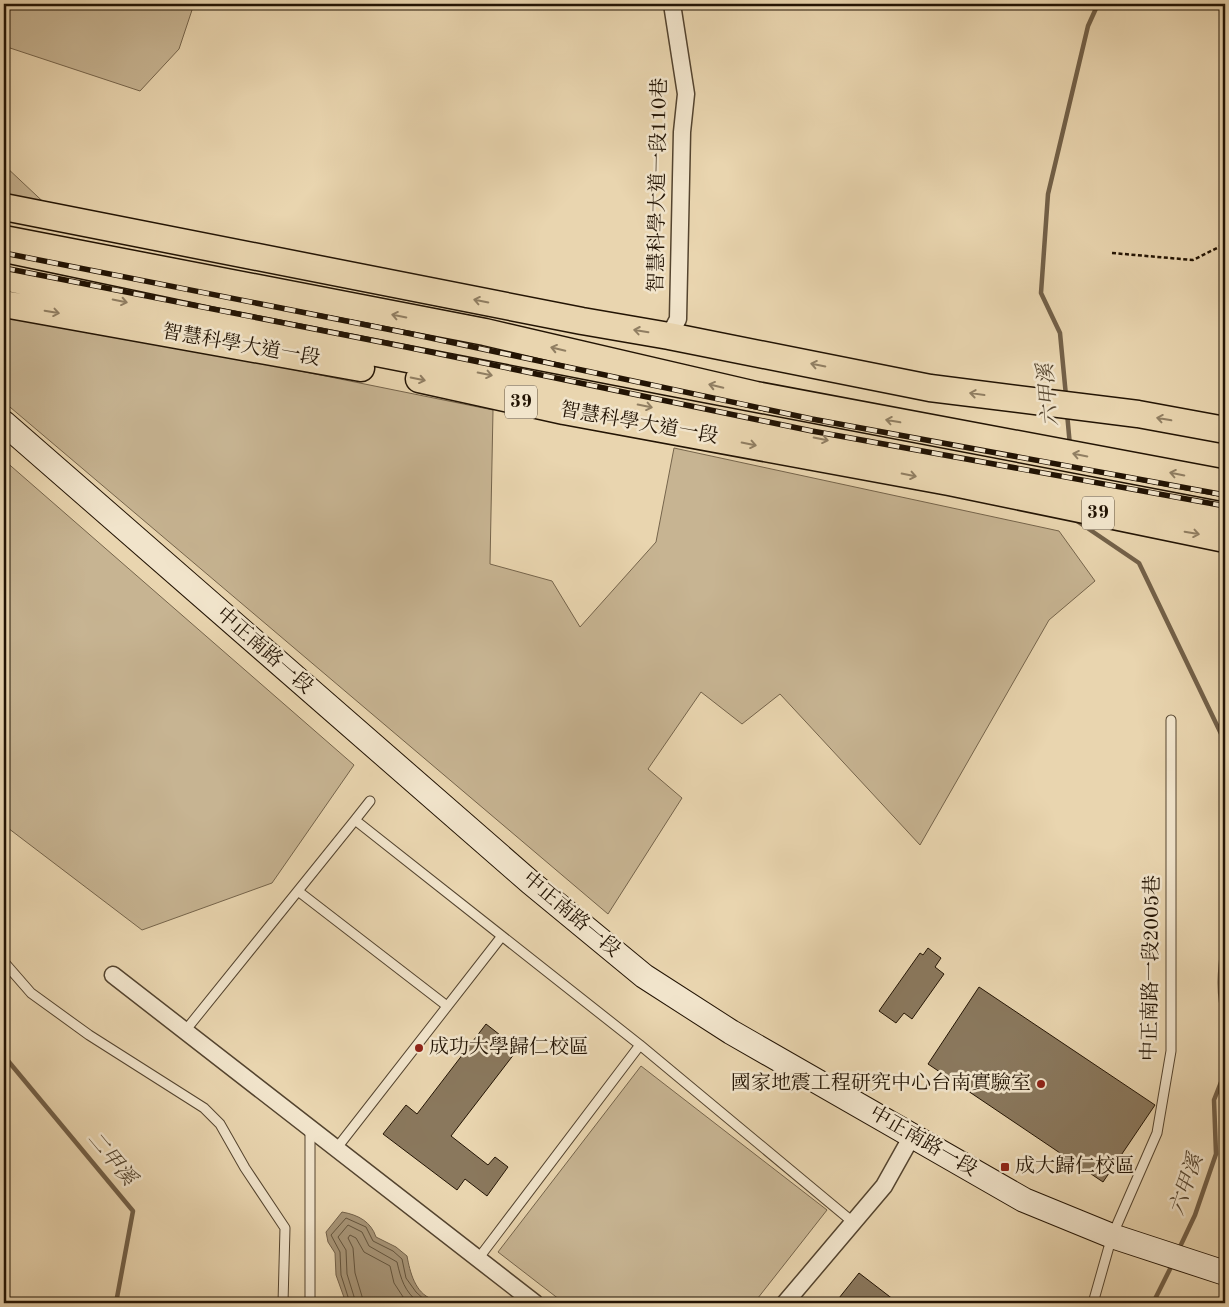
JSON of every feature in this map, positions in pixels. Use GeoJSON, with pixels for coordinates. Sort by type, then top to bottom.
{"type":"FeatureCollection","features":[{"type":"Feature","properties":{"kind":"main road"},"geometry":{"type":"LineString","coordinates":[[4,206],[582,322],[669,336],[930,388],[1138,414],[1225,430]]}},
{"type":"Feature","properties":{"kind":"main road"},"geometry":{"type":"LineString","coordinates":[[4,239],[485,332],[756,395],[1225,482]]}},
{"type":"Feature","properties":{"kind":"main road","name":"智慧科學大道一段"},"geometry":{"type":"LineString","coordinates":[[4,277],[301,338],[1225,516]]}},
{"type":"Feature","properties":{"kind":"main road","name":"智慧科學大道一段"},"geometry":{"type":"LineString","coordinates":[[4,304],[380,372],[564,411],[1038,500],[1225,539]]}},
{"type":"Feature","properties":{"kind":"main road"},"geometry":{"type":"LineString","coordinates":[[301,338],[380,372]]}},
{"type":"Feature","properties":{"kind":"street","name":"智慧科學大道一段110巷"},"geometry":{"type":"LineString","coordinates":[[669,336],[678,319],[682,132],[686,94],[672,4]]}},
{"type":"Feature","properties":{"kind":"street","name":"中正南路一段"},"geometry":{"type":"LineString","coordinates":[[4,423],[516,869],[644,976],[730,1032],[1024,1200],[1118,1237],[1225,1273]]}},
{"type":"Feature","properties":{"kind":"street"},"geometry":{"type":"LineString","coordinates":[[113,975],[535,1303]]}},
{"type":"Feature","properties":{"kind":"street"},"geometry":{"type":"LineString","coordinates":[[785,1303],[884,1186],[912,1136]]}},
{"type":"Feature","properties":{"kind":"lane","name":"中正南路一段2005巷"},"geometry":{"type":"LineString","coordinates":[[1093,1303],[1157,1133],[1171,1051],[1171,720]]}},
{"type":"Feature","properties":{"kind":"lane"},"geometry":{"type":"LineString","coordinates":[[184,1031],[370,801]]}},
{"type":"Feature","properties":{"kind":"lane"},"geometry":{"type":"LineString","coordinates":[[355,820],[640,1045],[854,1223]]}},
{"type":"Feature","properties":{"kind":"lane"},"geometry":{"type":"LineString","coordinates":[[298,891],[447,1006]]}},
{"type":"Feature","properties":{"kind":"lane"},"geometry":{"type":"LineString","coordinates":[[336,1149],[502,936]]}},
{"type":"Feature","properties":{"kind":"lane"},"geometry":{"type":"LineString","coordinates":[[4,962],[31,993],[89,1035],[204,1108],[220,1124],[245,1168],[285,1228],[283,1303]]}},
{"type":"Feature","properties":{"kind":"lane"},"geometry":{"type":"LineString","coordinates":[[478,1259],[640,1045]]}},
{"type":"Feature","properties":{"kind":"lane"},"geometry":{"type":"LineString","coordinates":[[310,1128],[310,1303]]}},
{"type":"Feature","properties":{"kind":"path"},"geometry":{"type":"LineString","coordinates":[[1112,253],[1193,260],[1225,244]]}},
{"type":"Feature","properties":{"kind":"shaded area"},"geometry":{"type":"Polygon","coordinates":[[[4,4],[194,4],[179,49],[140,91],[4,46],[4,4]]]}},
{"type":"Feature","properties":{"kind":"shaded area"},"geometry":{"type":"Polygon","coordinates":[[[4,165],[70,227],[4,208],[4,165]]]}},
{"type":"Feature","properties":{"kind":"shaded area"},"geometry":{"type":"Polygon","coordinates":[[[4,311],[493,410],[490,564],[552,581],[580,627],[656,542],[674,448],[1059,531],[1095,581],[1049,620],[920,845],[780,694],[742,724],[701,692],[648,769],[682,798],[608,914],[4,402],[4,311]]]}},
{"type":"Feature","properties":{"kind":"shaded area"},"geometry":{"type":"Polygon","coordinates":[[[4,460],[354,765],[272,883],[142,930],[4,825],[4,460]]]}},
{"type":"Feature","properties":{"kind":"shaded area"},"geometry":{"type":"Polygon","coordinates":[[[641,1066],[827,1210],[754,1303],[564,1303],[498,1252],[641,1066]]]}},
{"type":"Feature","properties":{"kind":"water"},"geometry":{"type":"Polygon","coordinates":[[[342,1212],[364,1220],[371,1227],[376,1237],[396,1247],[407,1256],[414,1281],[421,1292],[434,1300],[452,1303],[346,1303],[336,1275],[335,1253],[328,1242],[326,1232],[342,1212]]]}},
{"type":"Feature","properties":{"kind":"building"},"geometry":{"type":"Polygon","coordinates":[[[928,948],[941,958],[935,967],[944,974],[912,1019],[904,1013],[896,1023],[879,1011],[920,953],[923,955],[928,948]]]}},
{"type":"Feature","properties":{"kind":"building","name":"國家地震工程研究中心台南實驗室"},"geometry":{"type":"Polygon","coordinates":[[[979,987],[1155,1105],[1103,1182],[928,1064],[979,987]]]}},
{"type":"Feature","properties":{"kind":"building"},"geometry":{"type":"Polygon","coordinates":[[[486,1024],[518,1049],[451,1136],[488,1165],[495,1157],[508,1167],[487,1196],[465,1179],[457,1190],[383,1134],[406,1105],[417,1114],[486,1024]]]}},
{"type":"Feature","properties":{"kind":"building"},"geometry":{"type":"Polygon","coordinates":[[[859,1273],[898,1303],[835,1303],[859,1273]]]}},
{"type":"Feature","properties":{"kind":"waterway","name":"六甲溪"},"geometry":{"type":"LineString","coordinates":[[1066,396],[1060,333],[1041,293],[1048,194],[1088,26],[1098,4]]}},
{"type":"Feature","properties":{"kind":"waterway","name":"六甲溪"},"geometry":{"type":"LineString","coordinates":[[1067,413],[1070,446]]}},
{"type":"Feature","properties":{"kind":"waterway","name":"六甲溪"},"geometry":{"type":"LineString","coordinates":[[1077,518],[1077,521],[1139,563],[1225,742]]}},
{"type":"Feature","properties":{"kind":"waterway","name":"六甲溪"},"geometry":{"type":"LineString","coordinates":[[1225,926],[1220,984],[1220,996],[1225,1019]]}},
{"type":"Feature","properties":{"kind":"waterway","name":"二甲溪"},"geometry":{"type":"LineString","coordinates":[[4,1056],[133,1211],[116,1303]]}},
{"type":"Feature","properties":{"kind":"waterway","name":"六甲溪"},"geometry":{"type":"LineString","coordinates":[[1178,1251],[1195,1215],[1216,1154],[1214,1100],[1225,1072]]}},
{"type":"Feature","properties":{"kind":"waterway","name":"六甲溪"},"geometry":{"type":"LineString","coordinates":[[1153,1303],[1173,1263]]}},
{"type":"Feature","properties":{"kind":"railway"},"geometry":{"type":"LineString","coordinates":[[4,253],[412,334],[812,419],[1225,495]]}},
{"type":"Feature","properties":{"kind":"railway"},"geometry":{"type":"LineString","coordinates":[[4,268],[406,347],[812,431],[1225,506]]}},
{"type":"Feature","properties":{"kind":"place","name":"成功大學歸仁校區"},"geometry":{"type":"Point","coordinates":[419,1048]}},
{"type":"Feature","properties":{"kind":"place","name":"國家地震工程研究中心台南實驗室"},"geometry":{"type":"Point","coordinates":[1041,1084]}},
{"type":"Feature","properties":{"kind":"place","name":"成大歸仁校區"},"geometry":{"type":"Point","coordinates":[1005,1167]}}]}
